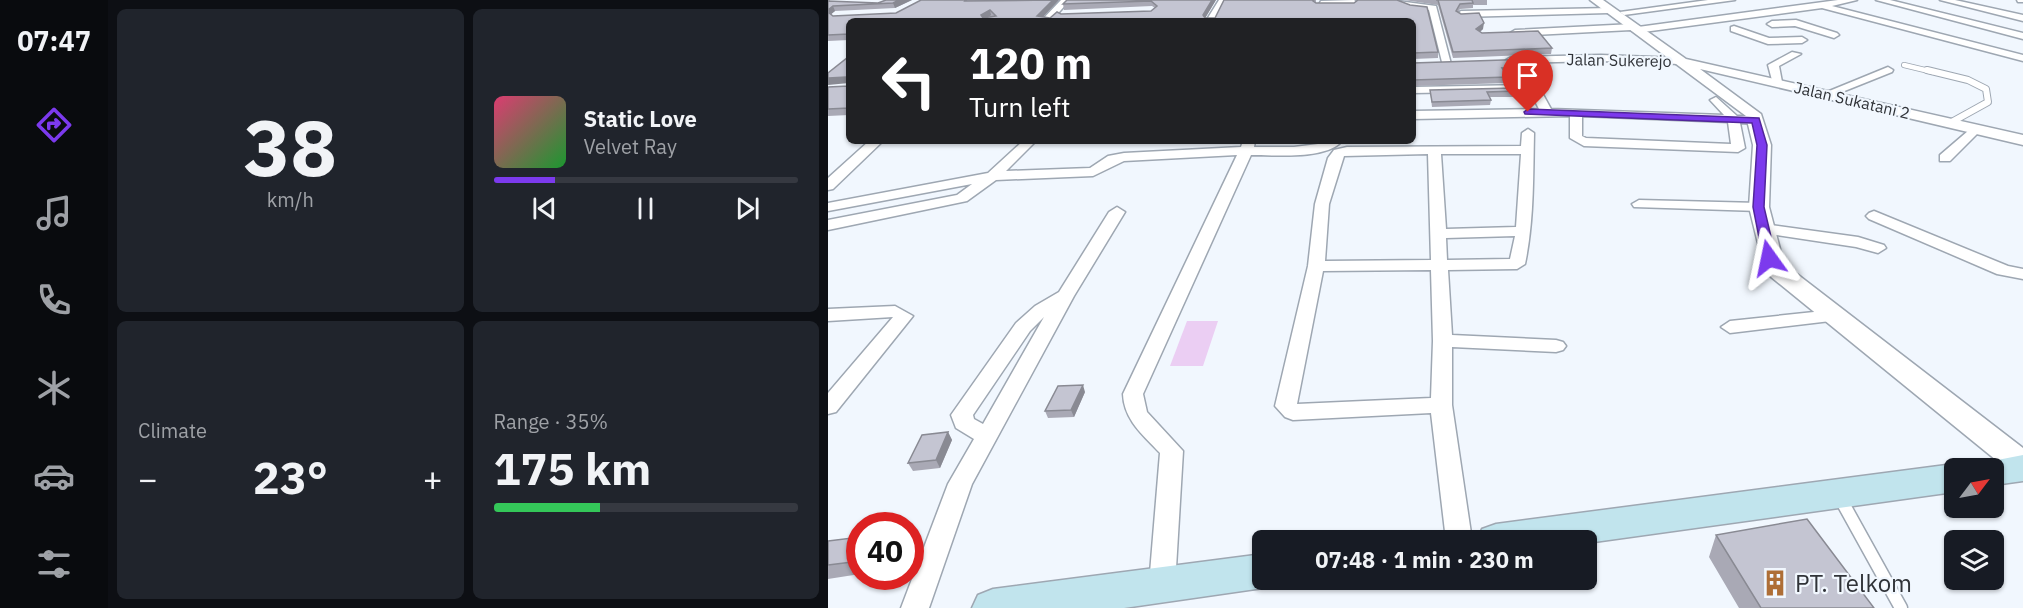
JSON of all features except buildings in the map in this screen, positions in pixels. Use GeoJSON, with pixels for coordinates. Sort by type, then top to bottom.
{"type":"FeatureCollection","features":[{"type":"Feature","properties":{"kind":"main road"},"geometry":{"type":"LineString","coordinates":[[2004,470],[2023,466]]}},
{"type":"Feature","properties":{"kind":"main road"},"geometry":{"type":"LineString","coordinates":[[1570,530],[1944,479]]}},
{"type":"Feature","properties":{"kind":"main road"},"geometry":{"type":"LineString","coordinates":[[993,608],[1124,600],[1162,585],[1252,573]]}},
{"type":"Feature","properties":{"kind":"street"},"geometry":{"type":"LineString","coordinates":[[1049,18],[1066,0]]}},
{"type":"Feature","properties":{"kind":"street"},"geometry":{"type":"LineString","coordinates":[[1213,18],[1224,0]]}},
{"type":"Feature","properties":{"kind":"street"},"geometry":{"type":"LineString","coordinates":[[1394,0],[1412,6],[1433,8],[1443,63],[1459,62]]}},
{"type":"Feature","properties":{"kind":"street"},"geometry":{"type":"LineString","coordinates":[[1461,14],[1630,22],[1731,0]]}},
{"type":"Feature","properties":{"kind":"street"},"geometry":{"type":"LineString","coordinates":[[1506,33],[1794,10],[1820,3],[1833,4],[1852,0]]}},
{"type":"Feature","properties":{"kind":"street"},"geometry":{"type":"LineString","coordinates":[[1880,0],[2023,36]]}},
{"type":"Feature","properties":{"kind":"street"},"geometry":{"type":"LineString","coordinates":[[1944,0],[2023,18]]}},
{"type":"Feature","properties":{"kind":"street"},"geometry":{"type":"LineString","coordinates":[[1319,5],[1354,3]]}},
{"type":"Feature","properties":{"kind":"street"},"geometry":{"type":"LineString","coordinates":[[1772,3],[1794,10]]}},
{"type":"Feature","properties":{"kind":"street"},"geometry":{"type":"LineString","coordinates":[[1820,3],[2021,58]]}},
{"type":"Feature","properties":{"kind":"street"},"geometry":{"type":"LineString","coordinates":[[1630,22],[1753,114],[1762,145],[1759,207],[1773,267],[2023,466]]}},
{"type":"Feature","properties":{"kind":"street"},"geometry":{"type":"LineString","coordinates":[[1720,31],[1793,22],[1834,35]]}},
{"type":"Feature","properties":{"kind":"street"},"geometry":{"type":"LineString","coordinates":[[1734,29],[1768,41],[1802,40]]}},
{"type":"Feature","properties":{"kind":"street"},"geometry":{"type":"LineString","coordinates":[[1776,82],[1773,65],[1796,54]]}},
{"type":"Feature","properties":{"kind":"street","name":"Jalan Sukerejo"},"geometry":{"type":"LineString","coordinates":[[1495,61],[1601,58],[1680,61]]}},
{"type":"Feature","properties":{"kind":"street","name":"Jalan Sukatani 2"},"geometry":{"type":"LineString","coordinates":[[1680,61],[2023,140]]}},
{"type":"Feature","properties":{"kind":"street"},"geometry":{"type":"LineString","coordinates":[[1828,94],[1888,70]]}},
{"type":"Feature","properties":{"kind":"street"},"geometry":{"type":"LineString","coordinates":[[1416,90],[1529,88],[1536,91],[1546,111]]}},
{"type":"Feature","properties":{"kind":"street"},"geometry":{"type":"LineString","coordinates":[[1576,112],[1576,138],[1581,141],[1730,150],[1740,147],[1733,118],[1716,100]]}},
{"type":"Feature","properties":{"kind":"street"},"geometry":{"type":"LineString","coordinates":[[1416,115],[1546,111],[1756,120]]}},
{"type":"Feature","properties":{"kind":"street"},"geometry":{"type":"LineString","coordinates":[[1945,158],[1975,129]]}},
{"type":"Feature","properties":{"kind":"street"},"geometry":{"type":"LineString","coordinates":[[1316,266],[1439,267],[1517,264],[1524,231],[1528,141],[1434,150],[1339,153],[1322,204],[1316,266],[1286,406],[1288,410],[1293,412],[1442,405]]}},
{"type":"Feature","properties":{"kind":"street"},"geometry":{"type":"LineString","coordinates":[[828,186],[874,144]]}},
{"type":"Feature","properties":{"kind":"street"},"geometry":{"type":"LineString","coordinates":[[828,225],[956,200],[993,176],[1027,144]]}},
{"type":"Feature","properties":{"kind":"street"},"geometry":{"type":"LineString","coordinates":[[828,207],[993,176],[1091,173],[1119,158],[1201,147],[1316,148],[1327,144]]}},
{"type":"Feature","properties":{"kind":"street"},"geometry":{"type":"LineString","coordinates":[[1162,585],[1172,451],[1138,416],[1133,394],[1248,146]]}},
{"type":"Feature","properties":{"kind":"street"},"geometry":{"type":"LineString","coordinates":[[1434,150],[1443,341],[1442,405],[1457,530]]}},
{"type":"Feature","properties":{"kind":"street"},"geometry":{"type":"LineString","coordinates":[[828,174],[843,172]]}},
{"type":"Feature","properties":{"kind":"street"},"geometry":{"type":"LineString","coordinates":[[1639,204],[1759,207]]}},
{"type":"Feature","properties":{"kind":"street"},"geometry":{"type":"LineString","coordinates":[[915,608],[960,484],[1065,296],[1117,212]]}},
{"type":"Feature","properties":{"kind":"street"},"geometry":{"type":"LineString","coordinates":[[1874,216],[2003,270],[2023,274]]}},
{"type":"Feature","properties":{"kind":"street"},"geometry":{"type":"LineString","coordinates":[[1763,229],[1858,242],[1878,248]]}},
{"type":"Feature","properties":{"kind":"street"},"geometry":{"type":"LineString","coordinates":[[1438,234],[1524,231]]}},
{"type":"Feature","properties":{"kind":"street"},"geometry":{"type":"LineString","coordinates":[[986,436],[964,423],[962,415],[1023,327],[1041,310],[1065,296]]}},
{"type":"Feature","properties":{"kind":"street"},"geometry":{"type":"LineString","coordinates":[[828,315],[895,312],[904,316],[828,407]]}},
{"type":"Feature","properties":{"kind":"street"},"geometry":{"type":"LineString","coordinates":[[1730,327],[1833,316]]}},
{"type":"Feature","properties":{"kind":"street"},"geometry":{"type":"LineString","coordinates":[[1443,341],[1556,346]]}},
{"type":"Feature","properties":{"kind":"lane"},"geometry":{"type":"LineString","coordinates":[[1904,65],[1968,80],[1986,88],[1988,102],[1950,123]]}},
{"type":"Feature","properties":{"kind":"lane"},"geometry":{"type":"LineString","coordinates":[[1838,494],[1901,608]]}},
{"type":"Feature","properties":{"kind":"shaded area"},"geometry":{"type":"Polygon","coordinates":[[[1187,321],[1218,321],[1203,366],[1170,366],[1187,321]]]}},
{"type":"Feature","properties":{"kind":"place","name":"PT. Telkom"},"geometry":{"type":"Point","coordinates":[1775,583]}},
{"type":"Feature","properties":{"kind":"route"},"geometry":{"type":"LineString","coordinates":[[1528,112],[1756,120],[1762,145],[1759,207],[1769,258]]}}]}
